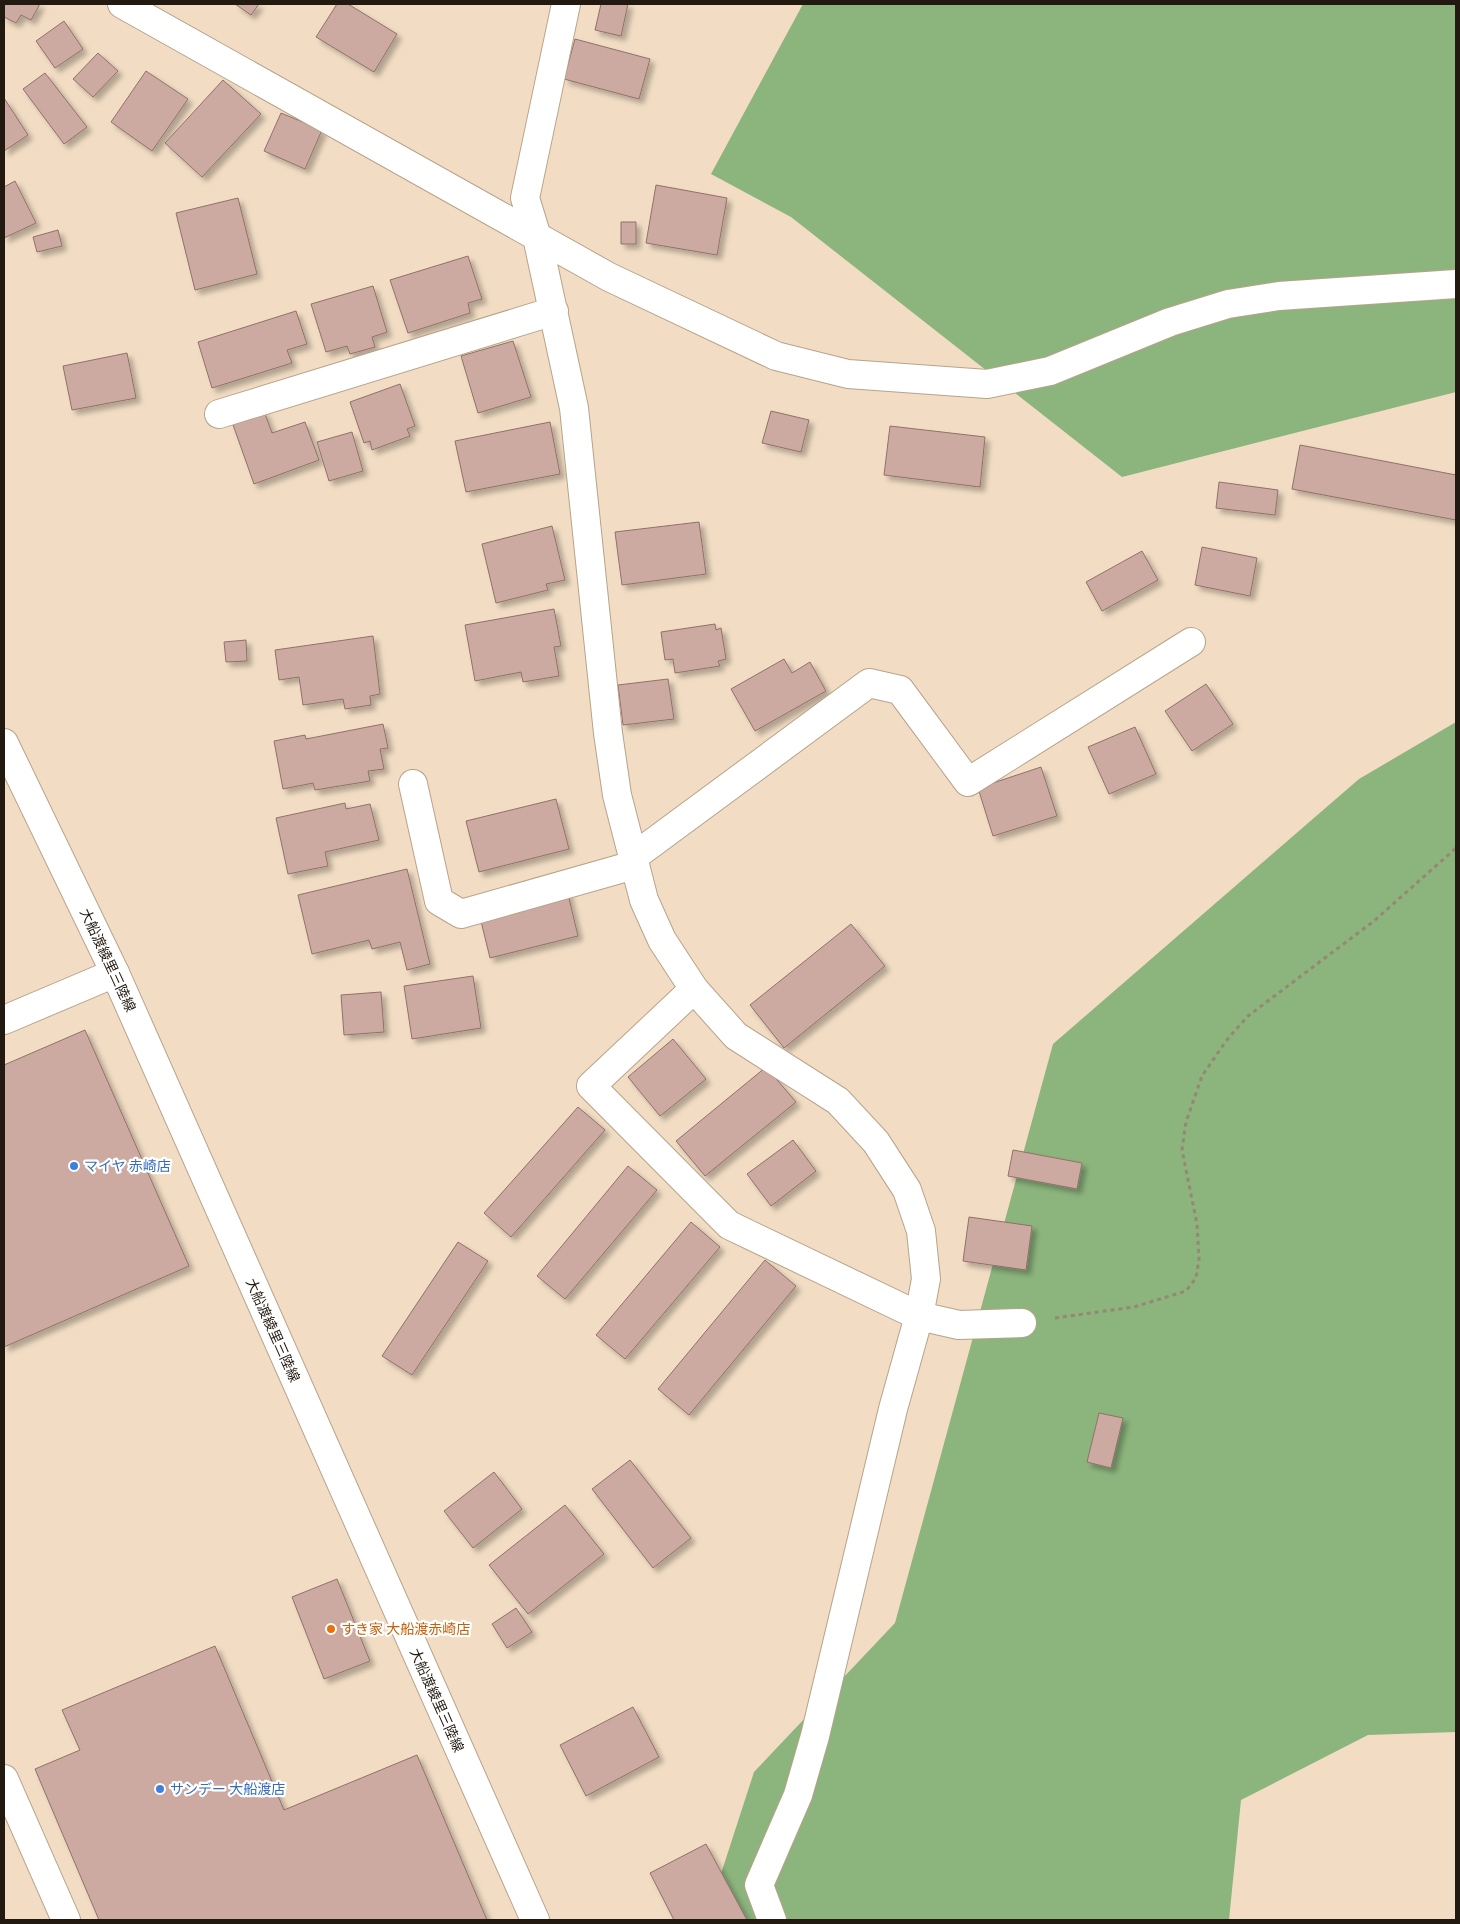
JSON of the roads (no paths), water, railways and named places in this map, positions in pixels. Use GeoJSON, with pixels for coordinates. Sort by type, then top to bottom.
{"type":"FeatureCollection","features":[{"type":"Feature","properties":{"kind":"street"},"geometry":{"type":"LineString","coordinates":[[122,4],[153,10],[609,277],[776,356],[848,374],[987,384],[1050,371],[1170,322],[1228,304],[1279,296],[1456,284]]}},
{"type":"Feature","properties":{"kind":"street"},"geometry":{"type":"LineString","coordinates":[[566,4],[525,198],[537,236],[574,408],[608,733],[617,795],[633,862],[644,900],[662,940],[694,990],[736,1036],[838,1101],[876,1142],[907,1190],[921,1231],[926,1279],[919,1316],[893,1409],[815,1736],[798,1795],[759,1885],[772,1920]]}},
{"type":"Feature","properties":{"kind":"street"},"geometry":{"type":"LineString","coordinates":[[220,414],[554,311]]}},
{"type":"Feature","properties":{"kind":"street"},"geometry":{"type":"LineString","coordinates":[[413,784],[440,901],[461,914],[633,862],[869,683],[900,690],[968,782],[1191,642]]}},
{"type":"Feature","properties":{"kind":"street","name":"大船渡綾里三陸線"},"geometry":{"type":"LineString","coordinates":[[4,743],[114,973],[535,1920]]}},
{"type":"Feature","properties":{"kind":"street"},"geometry":{"type":"LineString","coordinates":[[4,1020],[114,973]]}},
{"type":"Feature","properties":{"kind":"street"},"geometry":{"type":"LineString","coordinates":[[694,990],[590,1086],[729,1225],[919,1316],[959,1325],[1022,1323]]}},
{"type":"Feature","properties":{"kind":"street"},"geometry":{"type":"LineString","coordinates":[[4,1779],[66,1920]]}},
{"type":"Feature","properties":{"kind":"place","name":"マイヤ 赤崎店"},"geometry":{"type":"Point","coordinates":[74,1166]}},
{"type":"Feature","properties":{"kind":"place","name":"すき家 大船渡赤崎店"},"geometry":{"type":"Point","coordinates":[331,1629]}},
{"type":"Feature","properties":{"kind":"place","name":"サンデー 大船渡店"},"geometry":{"type":"Point","coordinates":[160,1789]}}]}
